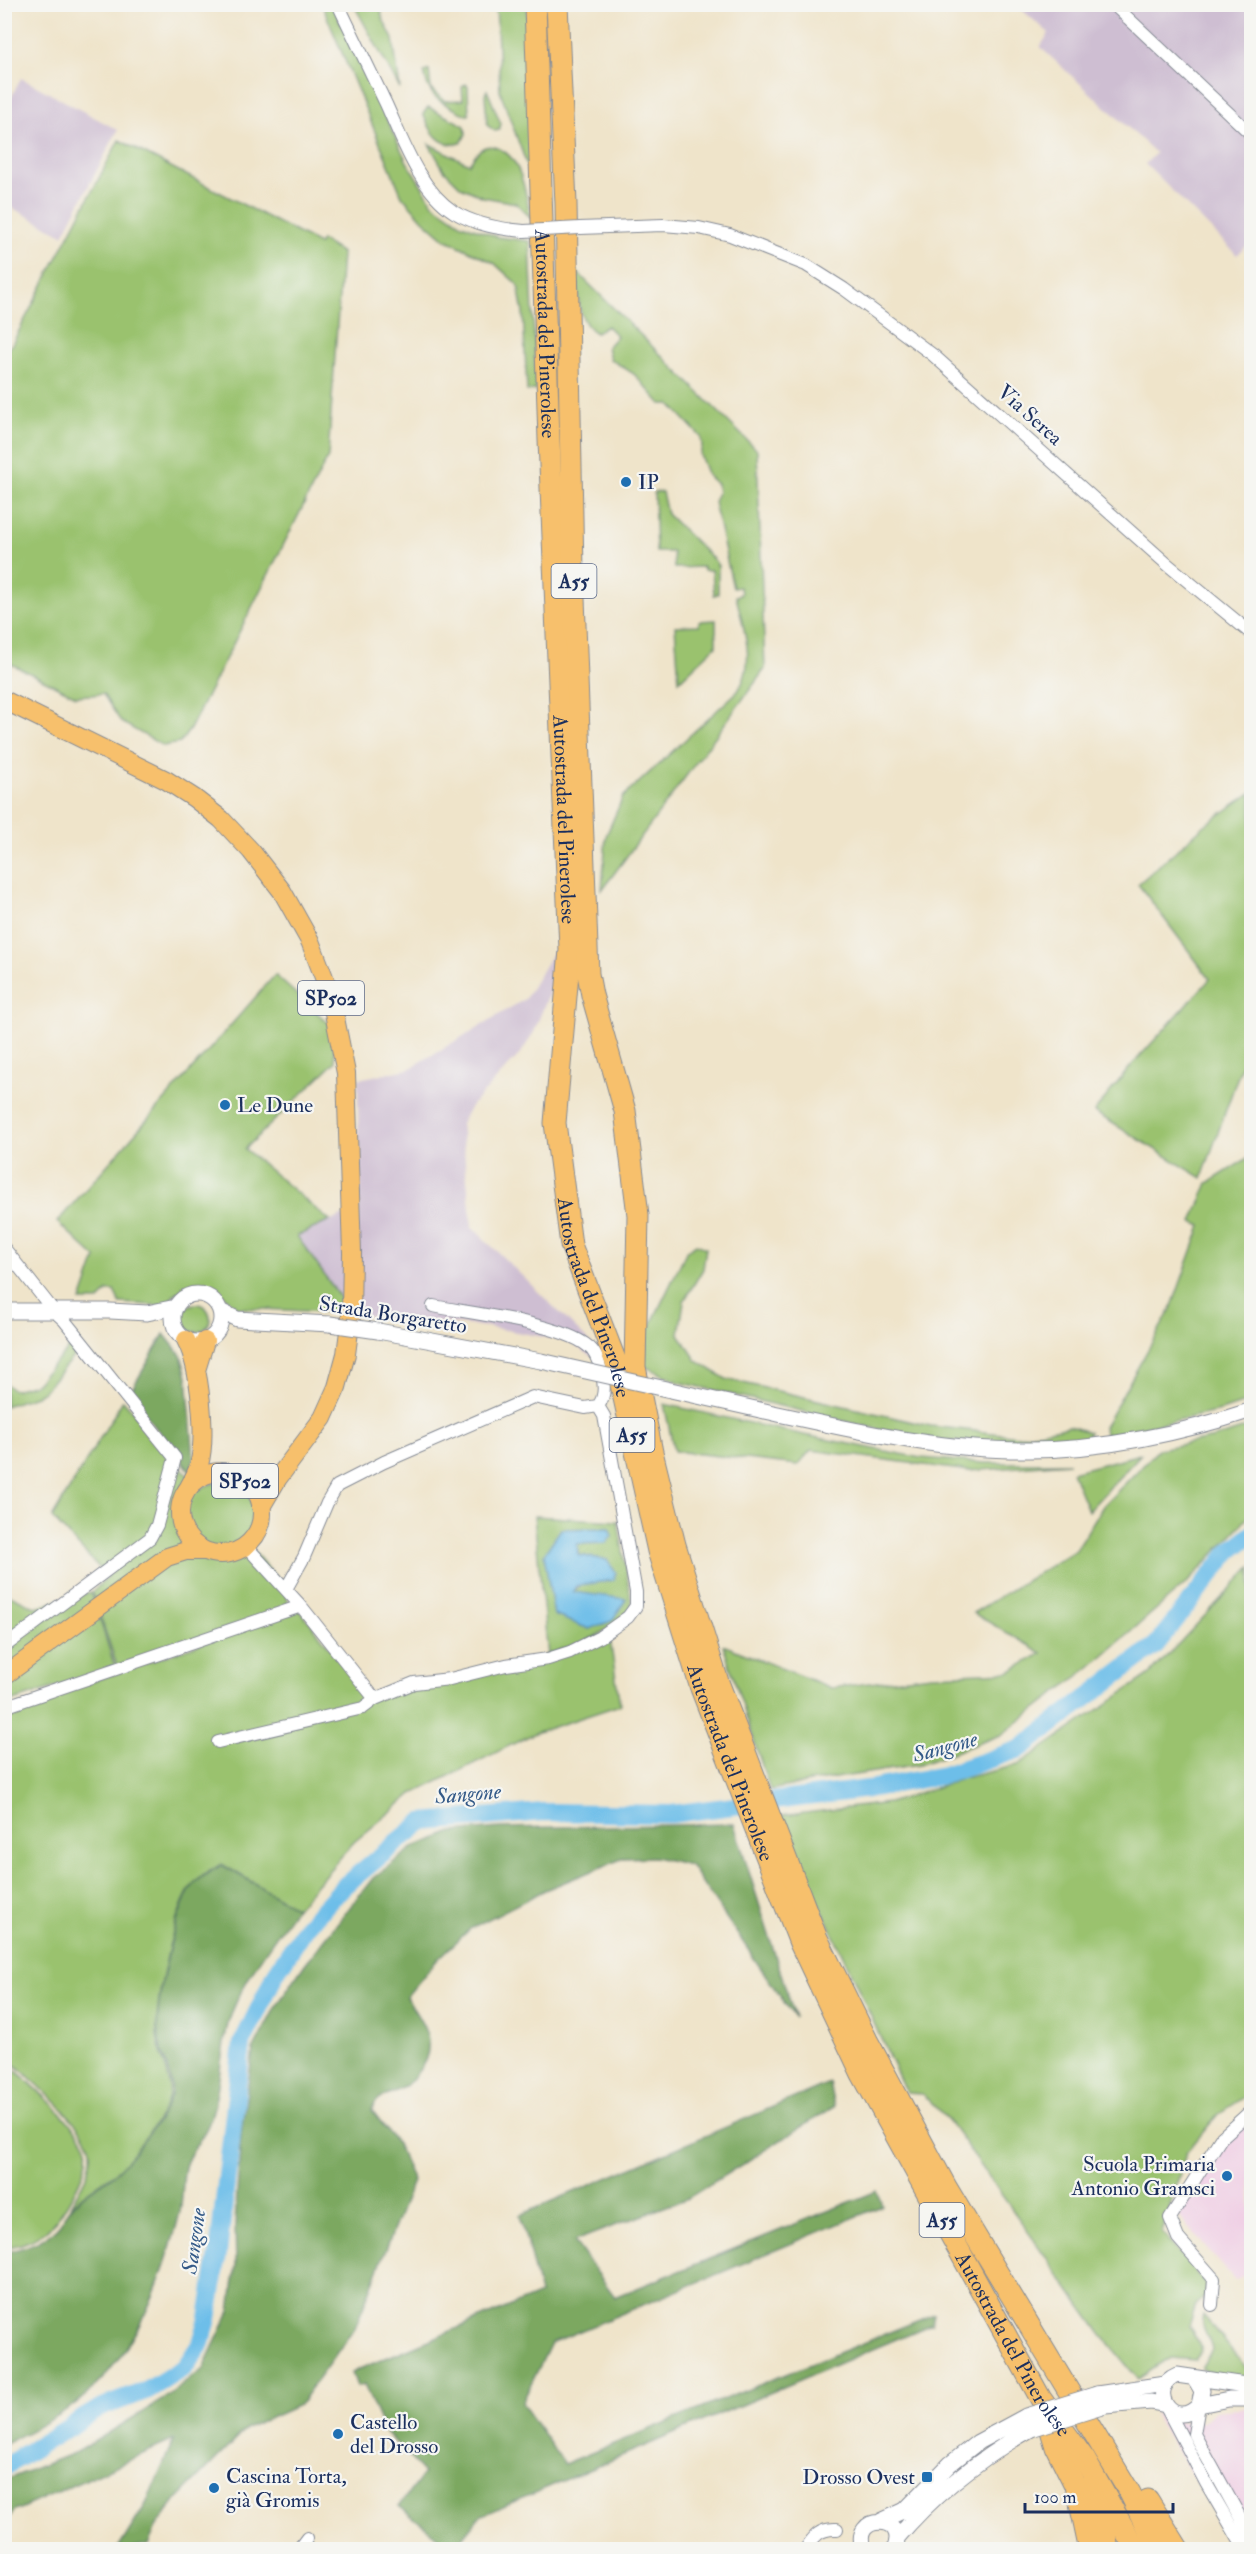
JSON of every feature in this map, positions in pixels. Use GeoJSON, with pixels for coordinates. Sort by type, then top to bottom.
{"type":"FeatureCollection","features":[{"type":"Feature","properties":{"kind":"highway","name":"Autostrada del Pinerolese"},"geometry":{"type":"LineString","coordinates":[[535,4],[549,440],[570,950],[555,1123],[571,1245],[616,1362],[658,1551],[709,1685],[800,1943],[862,2074],[1041,2399],[1086,2460],[1136,2550]]}},
{"type":"Feature","properties":{"kind":"highway","name":"Autostrada del Pinerolese"},"geometry":{"type":"LineString","coordinates":[[556,4],[566,204],[573,571],[588,974],[625,1111],[638,1215],[635,1367],[652,1452],[709,1685],[816,1936],[874,2052],[946,2187],[1130,2493],[1158,2550]]}},
{"type":"Feature","properties":{"kind":"highway"},"geometry":{"type":"LineString","coordinates":[[1033,2330],[1099,2426],[1179,2550]]}},
{"type":"Feature","properties":{"kind":"highway"},"geometry":{"type":"LineString","coordinates":[[1041,2399],[1056,2447],[1077,2489],[1090,2550]]}},
{"type":"Feature","properties":{"kind":"highway"},"geometry":{"type":"LineString","coordinates":[[1041,2399],[1092,2495],[1104,2525],[1108,2550]]}},
{"type":"Feature","properties":{"kind":"main road","name":"SP502"},"geometry":{"type":"LineString","coordinates":[[4,700],[166,780],[194,798],[222,819],[282,891],[310,941],[330,993],[346,1073],[353,1281],[346,1354],[337,1387],[323,1418],[304,1447],[278,1478],[261,1507],[259,1528],[246,1546],[225,1554],[186,1551],[167,1557],[4,1676]]}},
{"type":"Feature","properties":{"kind":"main road"},"geometry":{"type":"LineString","coordinates":[[186,1340],[197,1367],[203,1440],[199,1466],[188,1488]]}},
{"type":"Feature","properties":{"kind":"main road"},"geometry":{"type":"LineString","coordinates":[[197,1367],[205,1341]]}},
{"type":"Feature","properties":{"kind":"main road"},"geometry":{"type":"LineString","coordinates":[[203,1440],[212,1460],[224,1473]]}},
{"type":"Feature","properties":{"kind":"main road","name":"SP502"},"geometry":{"type":"LineString","coordinates":[[244,1480],[270,1473],[304,1447]]}},
{"type":"Feature","properties":{"kind":"main road","name":"SP502"},"geometry":{"type":"LineString","coordinates":[[167,1557],[179,1532],[183,1497],[188,1488],[200,1478],[224,1473],[244,1480],[252,1487],[261,1507]]}},
{"type":"Feature","properties":{"kind":"main road"},"geometry":{"type":"LineString","coordinates":[[180,1518],[185,1533],[203,1551]]}},
{"type":"Feature","properties":{"kind":"street","name":"Via Serea"},"geometry":{"type":"LineString","coordinates":[[338,4],[408,150],[435,196],[454,211],[475,222],[499,229],[524,231],[663,225],[699,228],[730,235],[806,265],[844,289],[933,355],[1167,564],[1251,634]]}},
{"type":"Feature","properties":{"kind":"street"},"geometry":{"type":"LineString","coordinates":[[1113,4],[1251,135]]}},
{"type":"Feature","properties":{"kind":"street"},"geometry":{"type":"LineString","coordinates":[[4,1248],[175,1458],[157,1525],[150,1538],[4,1647]]}},
{"type":"Feature","properties":{"kind":"street"},"geometry":{"type":"LineString","coordinates":[[199,1294],[213,1300],[221,1317],[217,1333],[205,1341],[195,1342],[186,1340],[179,1334],[174,1325],[173,1315],[176,1307],[186,1296],[199,1294]]}},
{"type":"Feature","properties":{"kind":"street"},"geometry":{"type":"LineString","coordinates":[[433,1306],[553,1330],[582,1343],[592,1350],[602,1373],[604,1392],[598,1406]]}},
{"type":"Feature","properties":{"kind":"street"},"geometry":{"type":"LineString","coordinates":[[4,1311],[147,1313],[176,1307]]}},
{"type":"Feature","properties":{"kind":"street"},"geometry":{"type":"LineString","coordinates":[[147,1313],[174,1325]]}},
{"type":"Feature","properties":{"kind":"street","name":"Strada Borgaretto"},"geometry":{"type":"LineString","coordinates":[[221,1317],[330,1324],[378,1331],[541,1361],[760,1410],[943,1445],[1029,1450],[1101,1445],[1210,1424],[1251,1410]]}},
{"type":"Feature","properties":{"kind":"street"},"geometry":{"type":"LineString","coordinates":[[286,1589],[304,1557],[327,1503],[337,1486],[384,1462],[533,1397],[585,1408],[598,1406]]}},
{"type":"Feature","properties":{"kind":"street"},"geometry":{"type":"LineString","coordinates":[[218,1742],[363,1708],[375,1699],[414,1683],[450,1679],[559,1655],[600,1637],[634,1611],[637,1600],[636,1592],[604,1416],[598,1406]]}},
{"type":"Feature","properties":{"kind":"street"},"geometry":{"type":"LineString","coordinates":[[246,1546],[301,1606],[375,1699]]}},
{"type":"Feature","properties":{"kind":"street"},"geometry":{"type":"LineString","coordinates":[[4,1707],[301,1606]]}},
{"type":"Feature","properties":{"kind":"street"},"geometry":{"type":"LineString","coordinates":[[1212,2305],[1214,2279],[1178,2238],[1170,2218],[1221,2138],[1251,2110]]}},
{"type":"Feature","properties":{"kind":"street"},"geometry":{"type":"LineString","coordinates":[[862,2548],[864,2529],[872,2523],[905,2510],[950,2463],[978,2442],[1101,2400],[1165,2384],[1177,2375],[1251,2386]]}},
{"type":"Feature","properties":{"kind":"street"},"geometry":{"type":"LineString","coordinates":[[1195,2379],[1202,2391],[1194,2434],[1251,2540]]}},
{"type":"Feature","properties":{"kind":"street"},"geometry":{"type":"LineString","coordinates":[[1165,2384],[1162,2395],[1166,2405],[1206,2483],[1245,2550]]}},
{"type":"Feature","properties":{"kind":"street"},"geometry":{"type":"LineString","coordinates":[[1101,2400],[1151,2402],[1166,2405],[1175,2413],[1181,2414],[1194,2410],[1199,2405],[1229,2399],[1251,2399]]}},
{"type":"Feature","properties":{"kind":"street"},"geometry":{"type":"LineString","coordinates":[[896,2544],[928,2503],[1029,2423]]}},
{"type":"Feature","properties":{"kind":"street"},"geometry":{"type":"LineString","coordinates":[[881,2521],[893,2528],[896,2544]]}},
{"type":"Feature","properties":{"kind":"street"},"geometry":{"type":"LineString","coordinates":[[806,2550],[819,2532],[827,2528],[837,2529]]}},
{"type":"Feature","properties":{"kind":"street"},"geometry":{"type":"LineString","coordinates":[[298,2550],[307,2538]]}},
{"type":"Feature","properties":{"kind":"shaded area"},"geometry":{"type":"Polygon","coordinates":[[[1016,5],[1251,5],[1251,242],[1237,255],[1145,164],[1156,153],[1040,47],[1049,33],[1016,5]]]}},
{"type":"Feature","properties":{"kind":"shaded area"},"geometry":{"type":"Polygon","coordinates":[[[21,78],[118,130],[63,235],[5,204],[5,110],[21,78]]]}},
{"type":"Feature","properties":{"kind":"shaded area"},"geometry":{"type":"Polygon","coordinates":[[[559,942],[548,996],[534,1032],[521,1053],[471,1106],[461,1123],[472,1227],[599,1351],[591,1356],[573,1344],[489,1327],[352,1314],[298,1236],[359,1208],[358,1079],[409,1069],[525,999],[559,942]]]}},
{"type":"Feature","properties":{"kind":"shaded area","name":"Scuola Primaria Antonio Gramsci"},"geometry":{"type":"Polygon","coordinates":[[[1251,2116],[1251,2273],[1235,2280],[1177,2214],[1227,2137],[1251,2116]]]}},
{"type":"Feature","properties":{"kind":"shaded area"},"geometry":{"type":"Polygon","coordinates":[[[1251,2408],[1251,2549],[1233,2549],[1213,2508],[1153,2413],[1182,2422],[1204,2422],[1215,2411],[1251,2408]]]}},
{"type":"Feature","properties":{"kind":"green space"},"geometry":{"type":"Polygon","coordinates":[[[322,5],[332,5],[407,162],[433,204],[462,224],[498,237],[530,241],[536,390],[527,391],[523,313],[518,285],[494,263],[445,239],[423,220],[402,196],[322,5]]]}},
{"type":"Feature","properties":{"kind":"green space"},"geometry":{"type":"Polygon","coordinates":[[[354,5],[381,5],[382,17],[393,39],[400,89],[354,5]]]}},
{"type":"Feature","properties":{"kind":"green space"},"geometry":{"type":"Polygon","coordinates":[[[496,5],[527,5],[533,169],[529,171],[500,91],[496,5]]]}},
{"type":"Feature","properties":{"kind":"green space"},"geometry":{"type":"Polygon","coordinates":[[[429,70],[431,89],[445,101],[463,100],[462,87],[466,84],[469,115],[444,103],[433,94],[424,72],[429,70]]]}},
{"type":"Feature","properties":{"kind":"green space"},"geometry":{"type":"Polygon","coordinates":[[[487,90],[501,124],[499,130],[495,131],[487,125],[485,94],[487,90]]]}},
{"type":"Feature","properties":{"kind":"green space"},"geometry":{"type":"Polygon","coordinates":[[[428,107],[465,126],[466,134],[461,143],[447,143],[436,137],[423,114],[428,107]]]}},
{"type":"Feature","properties":{"kind":"green space"},"geometry":{"type":"Polygon","coordinates":[[[119,140],[319,244],[321,240],[342,253],[328,457],[190,729],[180,743],[163,746],[121,722],[103,694],[76,696],[5,661],[5,352],[12,344],[119,140]]]}},
{"type":"Feature","properties":{"kind":"green space"},"geometry":{"type":"Polygon","coordinates":[[[429,144],[469,164],[477,153],[488,146],[506,153],[513,160],[522,178],[531,218],[516,203],[483,197],[461,187],[444,170],[429,144]]]}},
{"type":"Feature","properties":{"kind":"green space"},"geometry":{"type":"Polygon","coordinates":[[[576,271],[757,450],[765,669],[602,890],[606,836],[623,797],[738,691],[744,680],[748,656],[736,596],[741,594],[740,587],[733,588],[714,502],[718,492],[717,484],[708,476],[700,455],[701,437],[670,404],[661,404],[634,374],[610,359],[607,347],[617,336],[607,326],[596,333],[589,328],[581,314],[576,271]]]}},
{"type":"Feature","properties":{"kind":"green space"},"geometry":{"type":"Polygon","coordinates":[[[654,492],[662,492],[667,514],[715,561],[718,566],[718,594],[714,595],[712,570],[704,570],[703,567],[674,568],[673,552],[656,552],[654,492]]]}},
{"type":"Feature","properties":{"kind":"green space"},"geometry":{"type":"Polygon","coordinates":[[[716,620],[716,646],[679,681],[675,626],[699,625],[699,621],[716,620]]]}},
{"type":"Feature","properties":{"kind":"green space"},"geometry":{"type":"Polygon","coordinates":[[[1251,793],[1251,1039],[1202,1178],[1094,1112],[1131,1066],[1210,979],[1138,884],[1205,825],[1251,793]]]}},
{"type":"Feature","properties":{"kind":"green space","name":"Le Dune"},"geometry":{"type":"Polygon","coordinates":[[[275,975],[333,1027],[335,1062],[245,1149],[330,1221],[297,1236],[351,1313],[238,1308],[222,1294],[206,1286],[186,1287],[174,1295],[166,1306],[120,1303],[114,1291],[108,1291],[98,1301],[81,1301],[96,1258],[57,1222],[275,975]]]}},
{"type":"Feature","properties":{"kind":"green space"},"geometry":{"type":"Polygon","coordinates":[[[1251,1156],[1251,1401],[1221,1411],[1105,1435],[1104,1427],[1171,1309],[1201,1226],[1192,1222],[1208,1183],[1251,1156]]]}},
{"type":"Feature","properties":{"kind":"green space"},"geometry":{"type":"Polygon","coordinates":[[[696,1244],[706,1248],[703,1269],[684,1301],[679,1334],[697,1361],[726,1379],[931,1426],[1019,1436],[1069,1426],[1089,1432],[1088,1440],[1020,1445],[945,1441],[886,1431],[679,1382],[644,1366],[647,1333],[687,1250],[696,1244]]]}},
{"type":"Feature","properties":{"kind":"green space"},"geometry":{"type":"Polygon","coordinates":[[[196,1304],[206,1308],[210,1318],[206,1328],[196,1332],[186,1328],[182,1318],[186,1308],[196,1304]]]}},
{"type":"Feature","properties":{"kind":"green space"},"geometry":{"type":"Polygon","coordinates":[[[164,1334],[181,1355],[187,1376],[194,1460],[191,1472],[129,1394],[164,1334]]]}},
{"type":"Feature","properties":{"kind":"green space"},"geometry":{"type":"Polygon","coordinates":[[[74,1343],[80,1349],[44,1391],[5,1406],[5,1384],[14,1390],[35,1384],[74,1343]]]}},
{"type":"Feature","properties":{"kind":"green space"},"geometry":{"type":"Polygon","coordinates":[[[123,1400],[200,1489],[214,1483],[226,1482],[238,1486],[246,1493],[252,1503],[254,1514],[251,1526],[243,1539],[286,1589],[289,1607],[117,1666],[92,1592],[108,1577],[52,1518],[123,1400]]]}},
{"type":"Feature","properties":{"kind":"green space"},"geometry":{"type":"Polygon","coordinates":[[[664,1404],[921,1458],[985,1463],[1069,1463],[969,1471],[811,1450],[798,1465],[674,1451],[664,1404]]]}},
{"type":"Feature","properties":{"kind":"green space"},"geometry":{"type":"Polygon","coordinates":[[[1251,1426],[1251,1514],[1191,1579],[1089,1668],[1001,1735],[919,1765],[770,1790],[723,1645],[831,1688],[931,1675],[1009,1672],[1042,1653],[973,1613],[1076,1550],[1103,1506],[1159,1449],[1215,1438],[1251,1426]]]}},
{"type":"Feature","properties":{"kind":"green space"},"geometry":{"type":"Polygon","coordinates":[[[1141,1454],[1088,1511],[1072,1472],[1141,1454]]]}},
{"type":"Feature","properties":{"kind":"green space"},"geometry":{"type":"Polygon","coordinates":[[[534,1516],[618,1521],[632,1606],[616,1623],[605,1630],[548,1656],[534,1516]],[[561,1529],[573,1592],[607,1560],[578,1555],[577,1544],[561,1529]]]}},
{"type":"Feature","properties":{"kind":"green space"},"geometry":{"type":"Polygon","coordinates":[[[1251,1567],[1251,2092],[1218,2114],[1186,2153],[1162,2233],[1212,2290],[1196,2305],[1189,2326],[1199,2343],[1201,2352],[1195,2360],[1170,2358],[1138,2379],[1101,2334],[949,2121],[922,2094],[906,2093],[779,1816],[889,1803],[964,1778],[1018,1765],[1150,1674],[1251,1567]]]}},
{"type":"Feature","properties":{"kind":"green space"},"geometry":{"type":"Polygon","coordinates":[[[4,1592],[35,1607],[91,1592],[115,1667],[5,1704],[4,1592]]]}},
{"type":"Feature","properties":{"kind":"green space"},"geometry":{"type":"Polygon","coordinates":[[[300,1610],[365,1692],[386,1695],[523,1663],[609,1633],[620,1705],[535,1733],[411,1795],[354,1842],[296,1908],[222,1864],[197,1881],[190,1889],[177,1918],[166,1959],[159,2002],[158,2043],[170,2087],[166,2105],[150,2131],[120,2168],[70,2206],[85,2180],[90,2165],[91,2151],[88,2141],[54,2101],[26,2074],[5,2058],[5,1711],[300,1610]]]}},
{"type":"Feature","properties":{"kind":"green space"},"geometry":{"type":"Polygon","coordinates":[[[734,1824],[795,2018],[690,1865],[655,1857],[624,1858],[545,1890],[471,1928],[438,1959],[406,1997],[427,2034],[428,2053],[424,2063],[409,2083],[381,2098],[372,2110],[397,2144],[413,2181],[355,2328],[299,2405],[246,2429],[177,2499],[156,2527],[148,2545],[132,2549],[118,2549],[146,2504],[174,2440],[15,2511],[5,2522],[5,2480],[79,2451],[162,2400],[202,2370],[230,2311],[236,2264],[235,2225],[241,2133],[253,2050],[275,2008],[305,1964],[373,1878],[414,1847],[453,1832],[500,1828],[734,1824]]]}},
{"type":"Feature","properties":{"kind":"green space"},"geometry":{"type":"Polygon","coordinates":[[[222,1865],[296,1908],[250,1976],[229,2021],[213,2111],[185,2167],[180,2212],[156,2290],[132,2339],[99,2383],[62,2413],[5,2444],[5,2253],[35,2243],[54,2230],[76,2202],[123,2165],[148,2135],[163,2112],[171,2094],[169,2072],[158,2036],[159,2004],[166,1961],[190,1890],[200,1878],[222,1865]]]}},
{"type":"Feature","properties":{"kind":"green space"},"geometry":{"type":"Polygon","coordinates":[[[5,2063],[37,2090],[75,2129],[87,2149],[87,2158],[73,2194],[50,2227],[34,2239],[5,2248],[5,2063]]]}},
{"type":"Feature","properties":{"kind":"green space"},"geometry":{"type":"Polygon","coordinates":[[[829,2083],[834,2107],[688,2198],[574,2241],[615,2297],[877,2191],[882,2206],[551,2343],[522,2403],[564,2464],[934,2314],[932,2324],[480,2516],[453,2549],[433,2549],[441,2539],[399,2506],[424,2473],[384,2430],[364,2385],[357,2387],[352,2372],[540,2294],[520,2215],[829,2083]]]}},
{"type":"Feature","properties":{"kind":"green space"},"geometry":{"type":"Polygon","coordinates":[[[1203,2315],[1251,2371],[1251,2379],[1215,2376],[1201,2368],[1212,2350],[1202,2324],[1203,2315]]]}},
{"type":"Feature","properties":{"kind":"water"},"geometry":{"type":"Polygon","coordinates":[[[609,1528],[612,1536],[606,1543],[577,1544],[578,1555],[607,1560],[616,1573],[613,1580],[576,1586],[573,1592],[626,1599],[612,1621],[589,1629],[554,1615],[544,1554],[561,1529],[609,1528]]]}},
{"type":"Feature","properties":{"kind":"waterway","name":"Sangone"},"geometry":{"type":"LineString","coordinates":[[4,2467],[100,2408],[148,2390],[185,2367],[201,2343],[208,2319],[218,2254],[242,2043],[276,1973],[306,1927],[345,1885],[422,1822],[544,1812],[671,1814],[868,1789],[944,1775],[1020,1749],[1156,1645],[1230,1551],[1252,1534]]}},
{"type":"Feature","properties":{"kind":"place","name":"IP"},"geometry":{"type":"Point","coordinates":[626,482]}},
{"type":"Feature","properties":{"kind":"place","name":"Le Dune"},"geometry":{"type":"Point","coordinates":[225,1105]}},
{"type":"Feature","properties":{"kind":"place","name":"Scuola Primaria Antonio Gramsci"},"geometry":{"type":"Point","coordinates":[1227,2176]}},
{"type":"Feature","properties":{"kind":"place","name":"Castello del Drosso"},"geometry":{"type":"Point","coordinates":[338,2434]}},
{"type":"Feature","properties":{"kind":"place","name":"Drosso Ovest"},"geometry":{"type":"Point","coordinates":[927,2477]}},
{"type":"Feature","properties":{"kind":"place","name":"Cascina Torta, già Gromis"},"geometry":{"type":"Point","coordinates":[214,2488]}}]}
